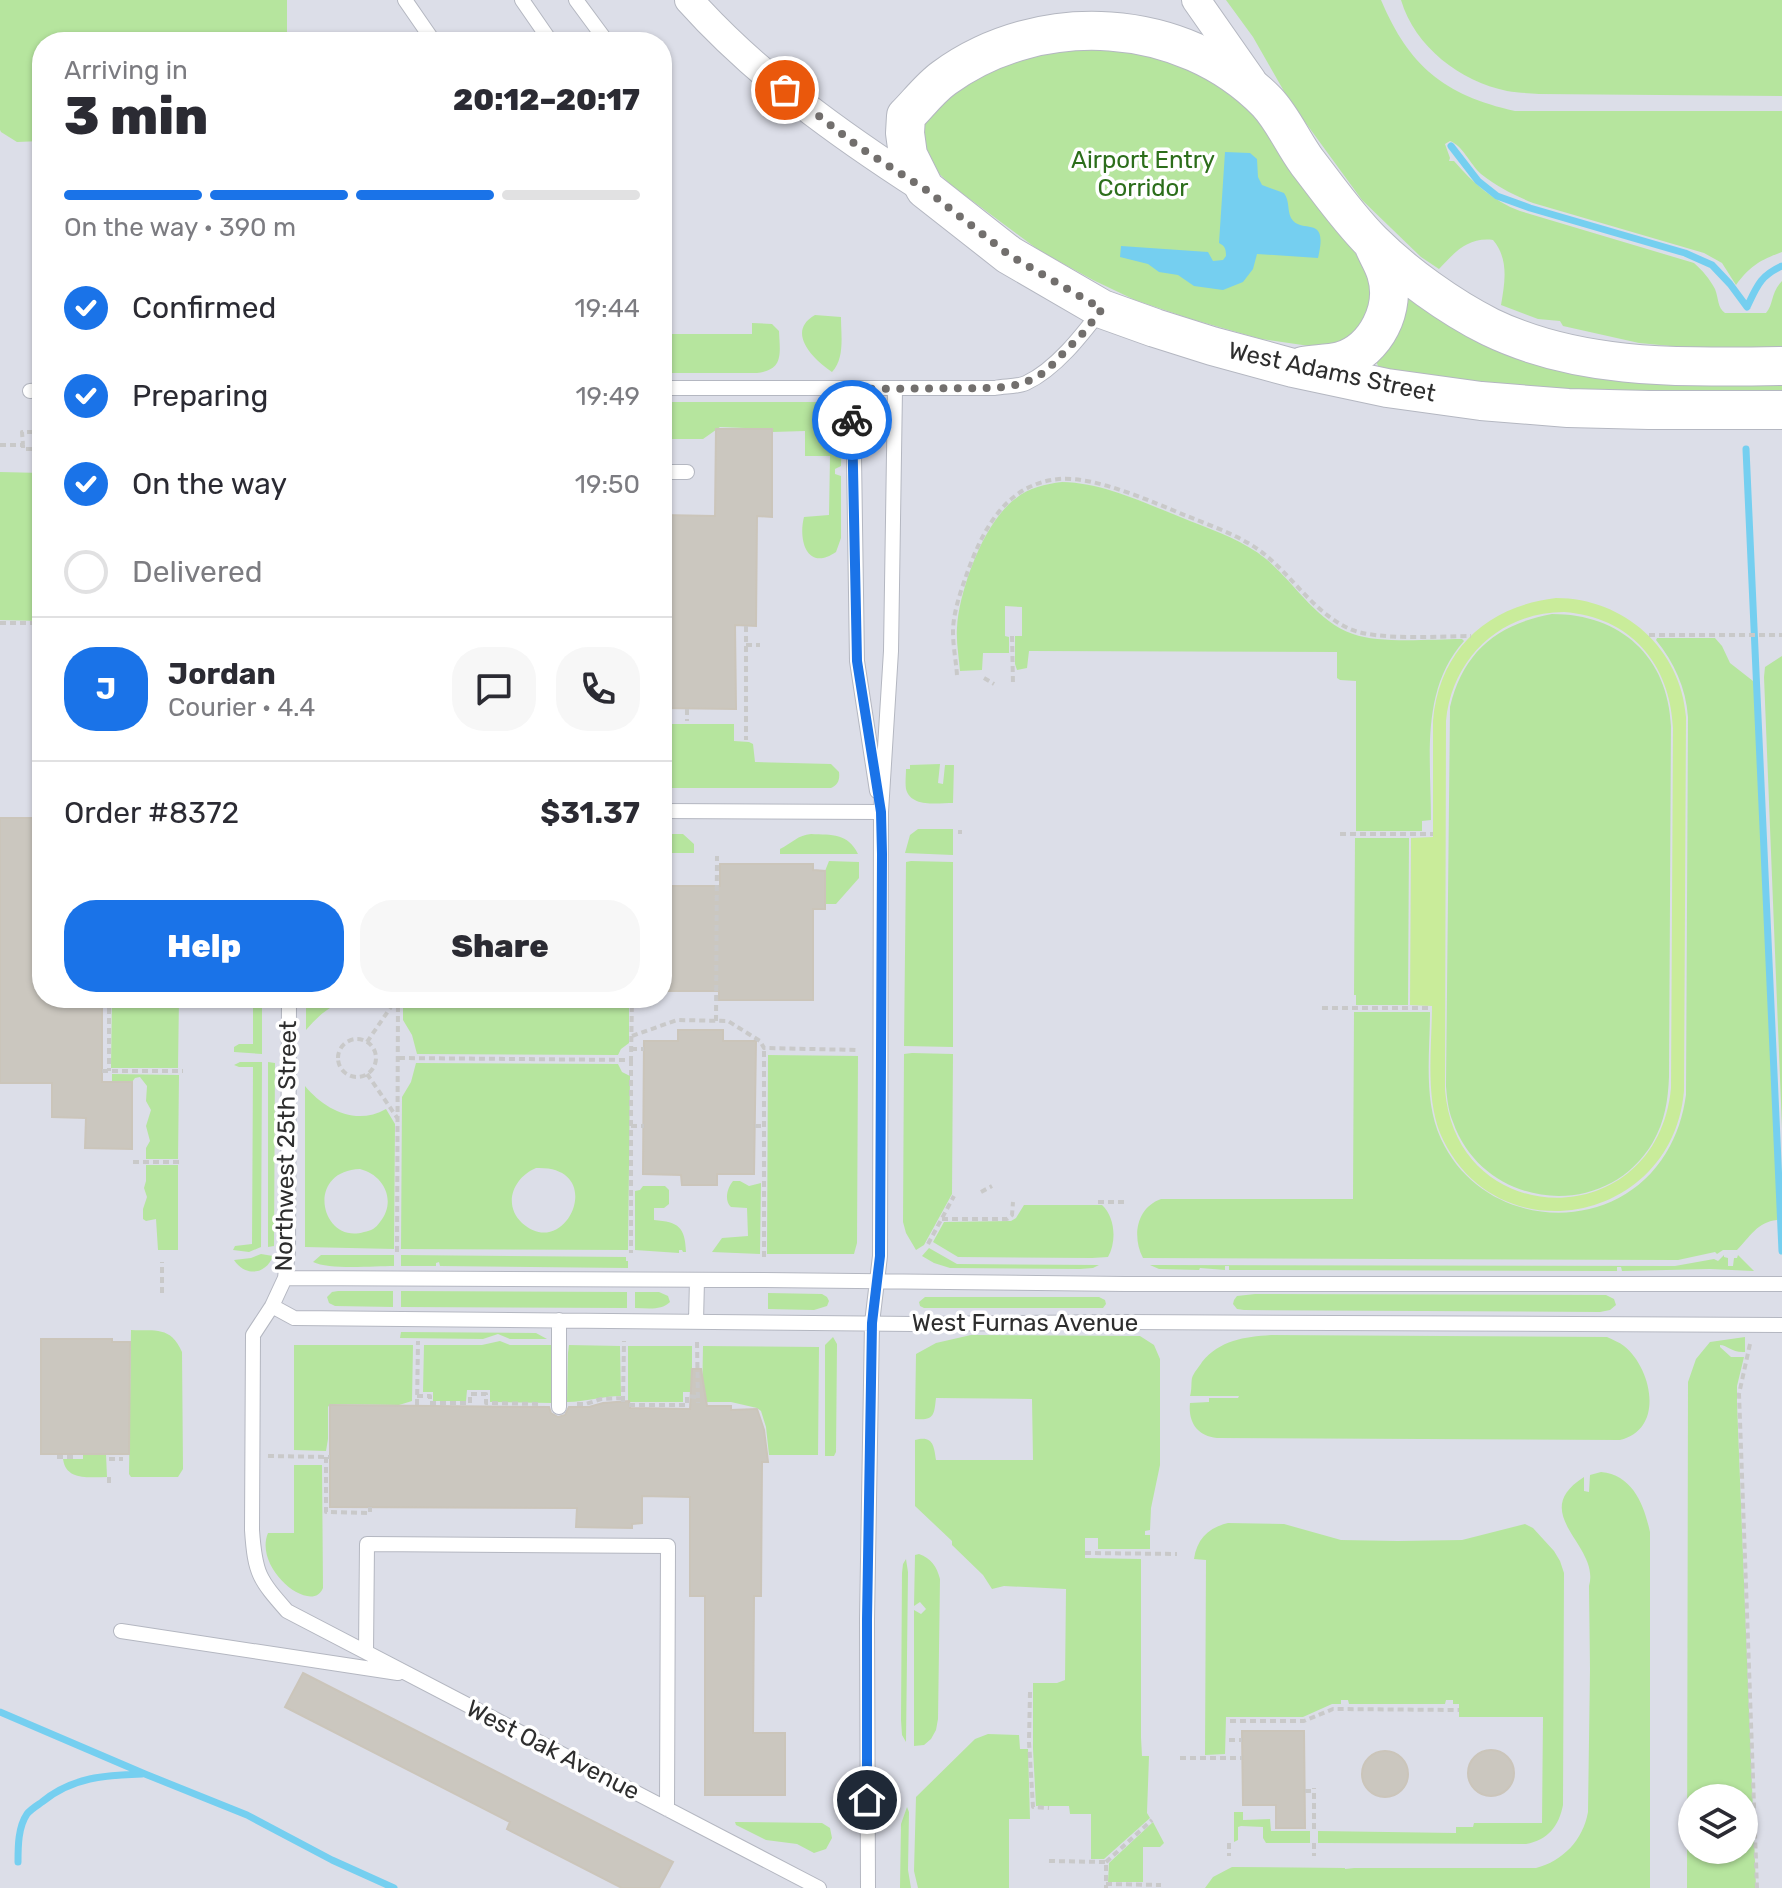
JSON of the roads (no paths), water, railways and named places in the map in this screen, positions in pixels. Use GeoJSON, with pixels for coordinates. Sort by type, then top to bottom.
{"type":"FeatureCollection","features":[{"type":"Feature","properties":{"kind":"main road","name":"West Adams Street"},"geometry":{"type":"LineString","coordinates":[[1782,366],[1694,367],[1596,360],[1537,345],[1490,327],[1444,299],[1372,242],[1304,158],[1269,104],[1238,77],[1176,45],[1136,34],[1092,30],[1056,32],[1017,41],[977,57],[942,79],[906,116],[908,155],[925,189],[1009,255],[1102,309],[1155,328],[1293,368],[1387,388],[1481,401],[1568,408],[1782,410]]}},
{"type":"Feature","properties":{"kind":"main road"},"geometry":{"type":"LineString","coordinates":[[1293,368],[1342,360],[1363,348],[1378,333],[1386,314],[1389,292],[1387,274],[1372,242]]}},
{"type":"Feature","properties":{"kind":"street","name":"West Adams Street"},"geometry":{"type":"LineString","coordinates":[[689,0],[719,34],[785,90],[859,147],[925,189]]}},
{"type":"Feature","properties":{"kind":"street","name":"West Adams Street"},"geometry":{"type":"LineString","coordinates":[[1196,0],[1269,104]]}},
{"type":"Feature","properties":{"kind":"lane"},"geometry":{"type":"LineString","coordinates":[[405,0],[427,32]]}},
{"type":"Feature","properties":{"kind":"lane"},"geometry":{"type":"LineString","coordinates":[[522,0],[544,32]]}},
{"type":"Feature","properties":{"kind":"lane"},"geometry":{"type":"LineString","coordinates":[[576,0],[600,32]]}},
{"type":"Feature","properties":{"kind":"lane"},"geometry":{"type":"LineString","coordinates":[[672,388],[995,388],[1023,384],[1045,372],[1102,309]]}},
{"type":"Feature","properties":{"kind":"lane"},"geometry":{"type":"LineString","coordinates":[[853,389],[857,661],[881,812]]}},
{"type":"Feature","properties":{"kind":"lane"},"geometry":{"type":"LineString","coordinates":[[868,1888],[867,1620],[872,1323],[880,1256],[881,812],[891,651],[895,389]]}},
{"type":"Feature","properties":{"kind":"lane"},"geometry":{"type":"LineString","coordinates":[[672,472],[687,472]]}},
{"type":"Feature","properties":{"kind":"lane"},"geometry":{"type":"LineString","coordinates":[[672,811],[881,812]]}},
{"type":"Feature","properties":{"kind":"lane","name":"Northwest 25th Street"},"geometry":{"type":"LineString","coordinates":[[287,1611],[262,1583],[254,1560],[252,1530],[253,1335],[285,1278],[288,1251],[289,1008]]}},
{"type":"Feature","properties":{"kind":"lane","name":"West Furnas Avenue"},"geometry":{"type":"LineString","coordinates":[[285,1278],[1125,1284],[1782,1284]]}},
{"type":"Feature","properties":{"kind":"lane"},"geometry":{"type":"LineString","coordinates":[[696,1321],[697,1280]]}},
{"type":"Feature","properties":{"kind":"lane","name":"West Furnas Avenue"},"geometry":{"type":"LineString","coordinates":[[272,1306],[294,1318],[1782,1325]]}},
{"type":"Feature","properties":{"kind":"lane"},"geometry":{"type":"LineString","coordinates":[[559,1320],[559,1405]]}},
{"type":"Feature","properties":{"kind":"lane"},"geometry":{"type":"LineString","coordinates":[[366,1652],[367,1544],[668,1546],[667,1809]]}},
{"type":"Feature","properties":{"kind":"lane","name":"West Oak Avenue"},"geometry":{"type":"LineString","coordinates":[[287,1611],[819,1888]]}},
{"type":"Feature","properties":{"kind":"lane"},"geometry":{"type":"LineString","coordinates":[[121,1631],[410,1675]]}},
{"type":"Feature","properties":{"kind":"water"},"geometry":{"type":"Polygon","coordinates":[[[1225,152],[1250,153],[1257,159],[1258,177],[1262,185],[1284,193],[1291,218],[1296,223],[1317,230],[1320,235],[1318,258],[1257,254],[1253,269],[1243,282],[1223,290],[1194,286],[1178,275],[1159,272],[1148,264],[1120,257],[1121,246],[1208,252],[1213,261],[1223,260],[1225,250],[1219,243],[1225,152]]]}},
{"type":"Feature","properties":{"kind":"waterway"},"geometry":{"type":"LineString","coordinates":[[1451,146],[1478,181],[1497,196],[1685,253],[1712,265],[1747,307]]}},
{"type":"Feature","properties":{"kind":"waterway"},"geometry":{"type":"LineString","coordinates":[[1747,307],[1760,282],[1782,266]]}},
{"type":"Feature","properties":{"kind":"waterway"},"geometry":{"type":"LineString","coordinates":[[1746,449],[1782,1251]]}},
{"type":"Feature","properties":{"kind":"waterway"},"geometry":{"type":"LineString","coordinates":[[0,1712],[247,1815],[332,1860],[394,1888]]}},
{"type":"Feature","properties":{"kind":"waterway"},"geometry":{"type":"LineString","coordinates":[[18,1862],[19,1837],[30,1810],[77,1782],[142,1774]]}},
{"type":"Feature","properties":{"kind":"park label","name":"Airport Entry Corridor"},"geometry":{"type":"Point","coordinates":[1143,174]}}]}
